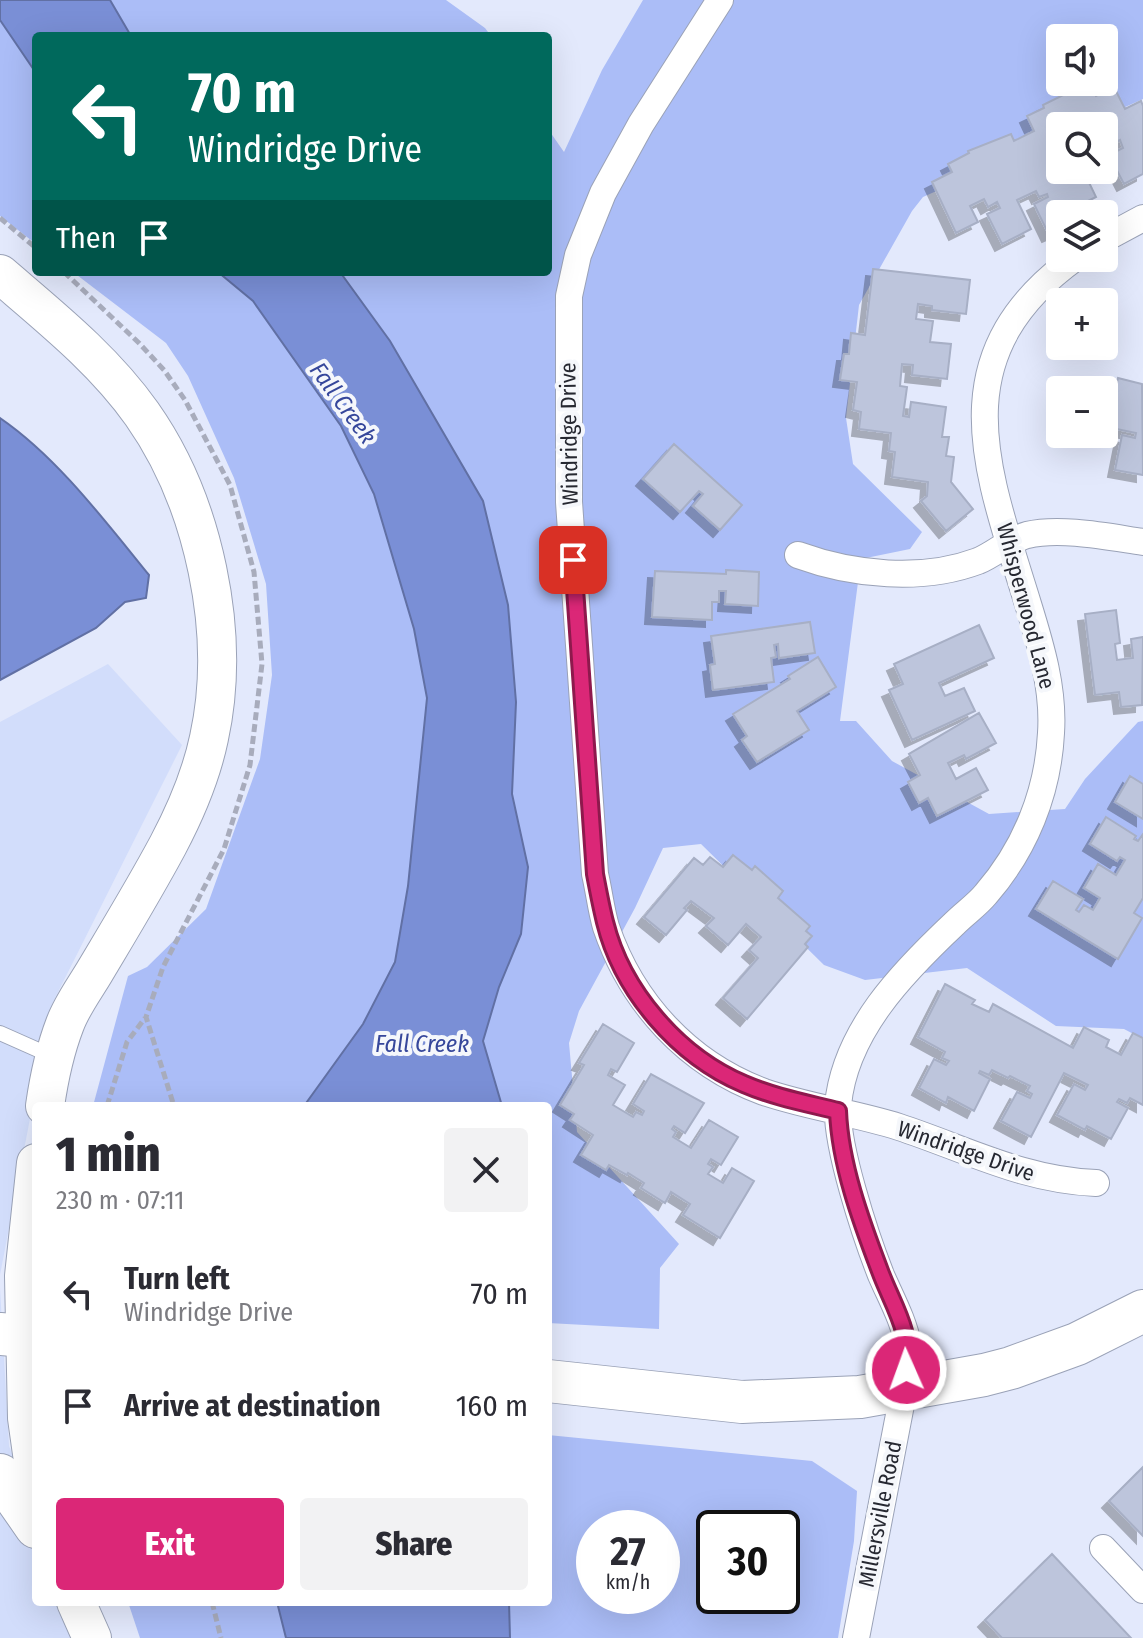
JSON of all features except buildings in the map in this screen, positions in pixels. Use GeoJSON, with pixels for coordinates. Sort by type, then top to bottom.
{"type":"FeatureCollection","features":[{"type":"Feature","properties":{"kind":"main road"},"geometry":{"type":"LineString","coordinates":[[0,274],[101,366],[142,414],[159,440],[174,466],[196,525],[210,584],[216,644],[214,712],[197,782],[156,868],[66,1021],[54,1057],[46,1102]]}},
{"type":"Feature","properties":{"kind":"main road"},"geometry":{"type":"LineString","coordinates":[[32,1201],[20,1336],[32,1454]]}},
{"type":"Feature","properties":{"kind":"main road"},"geometry":{"type":"LineString","coordinates":[[552,1381],[742,1402],[835,1399],[1011,1368],[1077,1344],[1143,1311]]}},
{"type":"Feature","properties":{"kind":"main road"},"geometry":{"type":"LineString","coordinates":[[0,1475],[32,1521]]}},
{"type":"Feature","properties":{"kind":"main road"},"geometry":{"type":"LineString","coordinates":[[78,1606],[92,1638]]}},
{"type":"Feature","properties":{"kind":"street","name":"Windridge Drive"},"geometry":{"type":"LineString","coordinates":[[720,0],[641,124],[603,193],[578,255],[569,296],[569,502],[595,874],[605,924],[618,959],[644,1004],[678,1041],[742,1083],[790,1100],[901,1128],[1006,1168],[1052,1179],[1096,1183]]}},
{"type":"Feature","properties":{"kind":"street"},"geometry":{"type":"LineString","coordinates":[[1118,231],[1143,218]]}},
{"type":"Feature","properties":{"kind":"street","name":"Whisperwood Lane"},"geometry":{"type":"LineString","coordinates":[[838,1111],[847,1061],[869,1020],[922,955],[976,905],[1001,876],[1032,820],[1044,783],[1051,733],[1050,695],[1041,644],[986,461],[983,408],[990,369],[1012,321],[1028,299],[1057,272]]}},
{"type":"Feature","properties":{"kind":"street"},"geometry":{"type":"LineString","coordinates":[[798,555],[858,570],[912,573],[968,564],[1030,535],[1102,536],[1143,542]]}},
{"type":"Feature","properties":{"kind":"street"},"geometry":{"type":"LineString","coordinates":[[838,1111],[839,1129],[854,1190],[880,1272],[906,1335],[909,1357],[904,1389]]}},
{"type":"Feature","properties":{"kind":"street","name":"Millersville Road"},"geometry":{"type":"LineString","coordinates":[[856,1638],[904,1389]]}},
{"type":"Feature","properties":{"kind":"street"},"geometry":{"type":"LineString","coordinates":[[1103,1548],[1143,1590]]}},
{"type":"Feature","properties":{"kind":"lane"},"geometry":{"type":"LineString","coordinates":[[0,1033],[54,1057]]}},
{"type":"Feature","properties":{"kind":"path"},"geometry":{"type":"LineString","coordinates":[[0,218],[32,245]]}},
{"type":"Feature","properties":{"kind":"path"},"geometry":{"type":"LineString","coordinates":[[108,1102],[127,1042],[146,1017]]}},
{"type":"Feature","properties":{"kind":"path"},"geometry":{"type":"LineString","coordinates":[[213,1606],[221,1638]]}},
{"type":"Feature","properties":{"kind":"shaded area"},"geometry":{"type":"Polygon","coordinates":[[[110,0],[446,0],[488,32],[129,32],[110,0]]]}},
{"type":"Feature","properties":{"kind":"shaded area"},"geometry":{"type":"Polygon","coordinates":[[[643,0],[1143,0],[1143,99],[1114,112],[1046,112],[1046,142],[923,197],[859,305],[846,418],[853,464],[922,532],[910,549],[861,559],[840,721],[856,721],[892,761],[989,814],[1065,809],[1085,779],[1138,722],[1143,721],[1143,1039],[1124,1029],[1056,1026],[967,968],[865,980],[824,965],[701,844],[663,848],[635,908],[579,1011],[569,1043],[577,1132],[679,1244],[660,1268],[659,1329],[552,1323],[552,1102],[501,1102],[483,1041],[499,987],[521,934],[528,867],[512,794],[516,702],[508,605],[342,276],[552,276],[552,135],[564,152],[602,70],[643,0]]]}},
{"type":"Feature","properties":{"kind":"shaded area"},"geometry":{"type":"Polygon","coordinates":[[[0,20],[32,67],[32,241],[0,216],[0,20]]]}},
{"type":"Feature","properties":{"kind":"shaded area"},"geometry":{"type":"Polygon","coordinates":[[[78,276],[223,276],[253,301],[341,426],[374,494],[414,629],[427,698],[408,886],[395,962],[363,1024],[307,1102],[94,1102],[128,976],[147,967],[206,909],[260,759],[272,675],[266,584],[234,478],[188,376],[166,343],[78,276]]]}},
{"type":"Feature","properties":{"kind":"shaded area"},"geometry":{"type":"Polygon","coordinates":[[[108,664],[182,745],[52,1004],[0,1275],[0,722],[108,664]]]}},
{"type":"Feature","properties":{"kind":"shaded area"},"geometry":{"type":"Polygon","coordinates":[[[0,1288],[9,1446],[32,1504],[32,1606],[72,1606],[84,1638],[0,1638],[0,1288]]]}},
{"type":"Feature","properties":{"kind":"shaded area"},"geometry":{"type":"Polygon","coordinates":[[[552,1435],[812,1461],[857,1491],[854,1541],[838,1638],[510,1638],[509,1606],[552,1606],[552,1435]]]}},
{"type":"Feature","properties":{"kind":"shaded area"},"geometry":{"type":"Polygon","coordinates":[[[129,1606],[278,1606],[286,1638],[140,1638],[129,1606]]]}},
{"type":"Feature","properties":{"kind":"water"},"geometry":{"type":"Polygon","coordinates":[[[0,0],[110,0],[129,32],[32,32],[32,67],[0,20],[0,0]]]}},
{"type":"Feature","properties":{"kind":"water","name":"Fall Creek"},"geometry":{"type":"Polygon","coordinates":[[[223,276],[343,276],[390,341],[483,501],[508,605],[516,702],[512,794],[528,867],[521,934],[499,987],[483,1041],[501,1102],[307,1102],[363,1024],[395,962],[408,886],[427,698],[414,629],[374,494],[341,426],[253,301],[223,276]]]}},
{"type":"Feature","properties":{"kind":"water"},"geometry":{"type":"Polygon","coordinates":[[[0,418],[61,471],[149,575],[146,598],[125,602],[96,628],[0,680],[0,418]]]}},
{"type":"Feature","properties":{"kind":"water"},"geometry":{"type":"Polygon","coordinates":[[[278,1606],[509,1606],[510,1638],[286,1638],[278,1606]]]}},
{"type":"Feature","properties":{"kind":"route"},"geometry":{"type":"LineString","coordinates":[[573,560],[595,874],[605,924],[618,959],[644,1004],[678,1041],[700,1057],[742,1083],[767,1093],[838,1111],[845,1159],[854,1190],[880,1272],[906,1335],[909,1357],[906,1370]]}}]}
